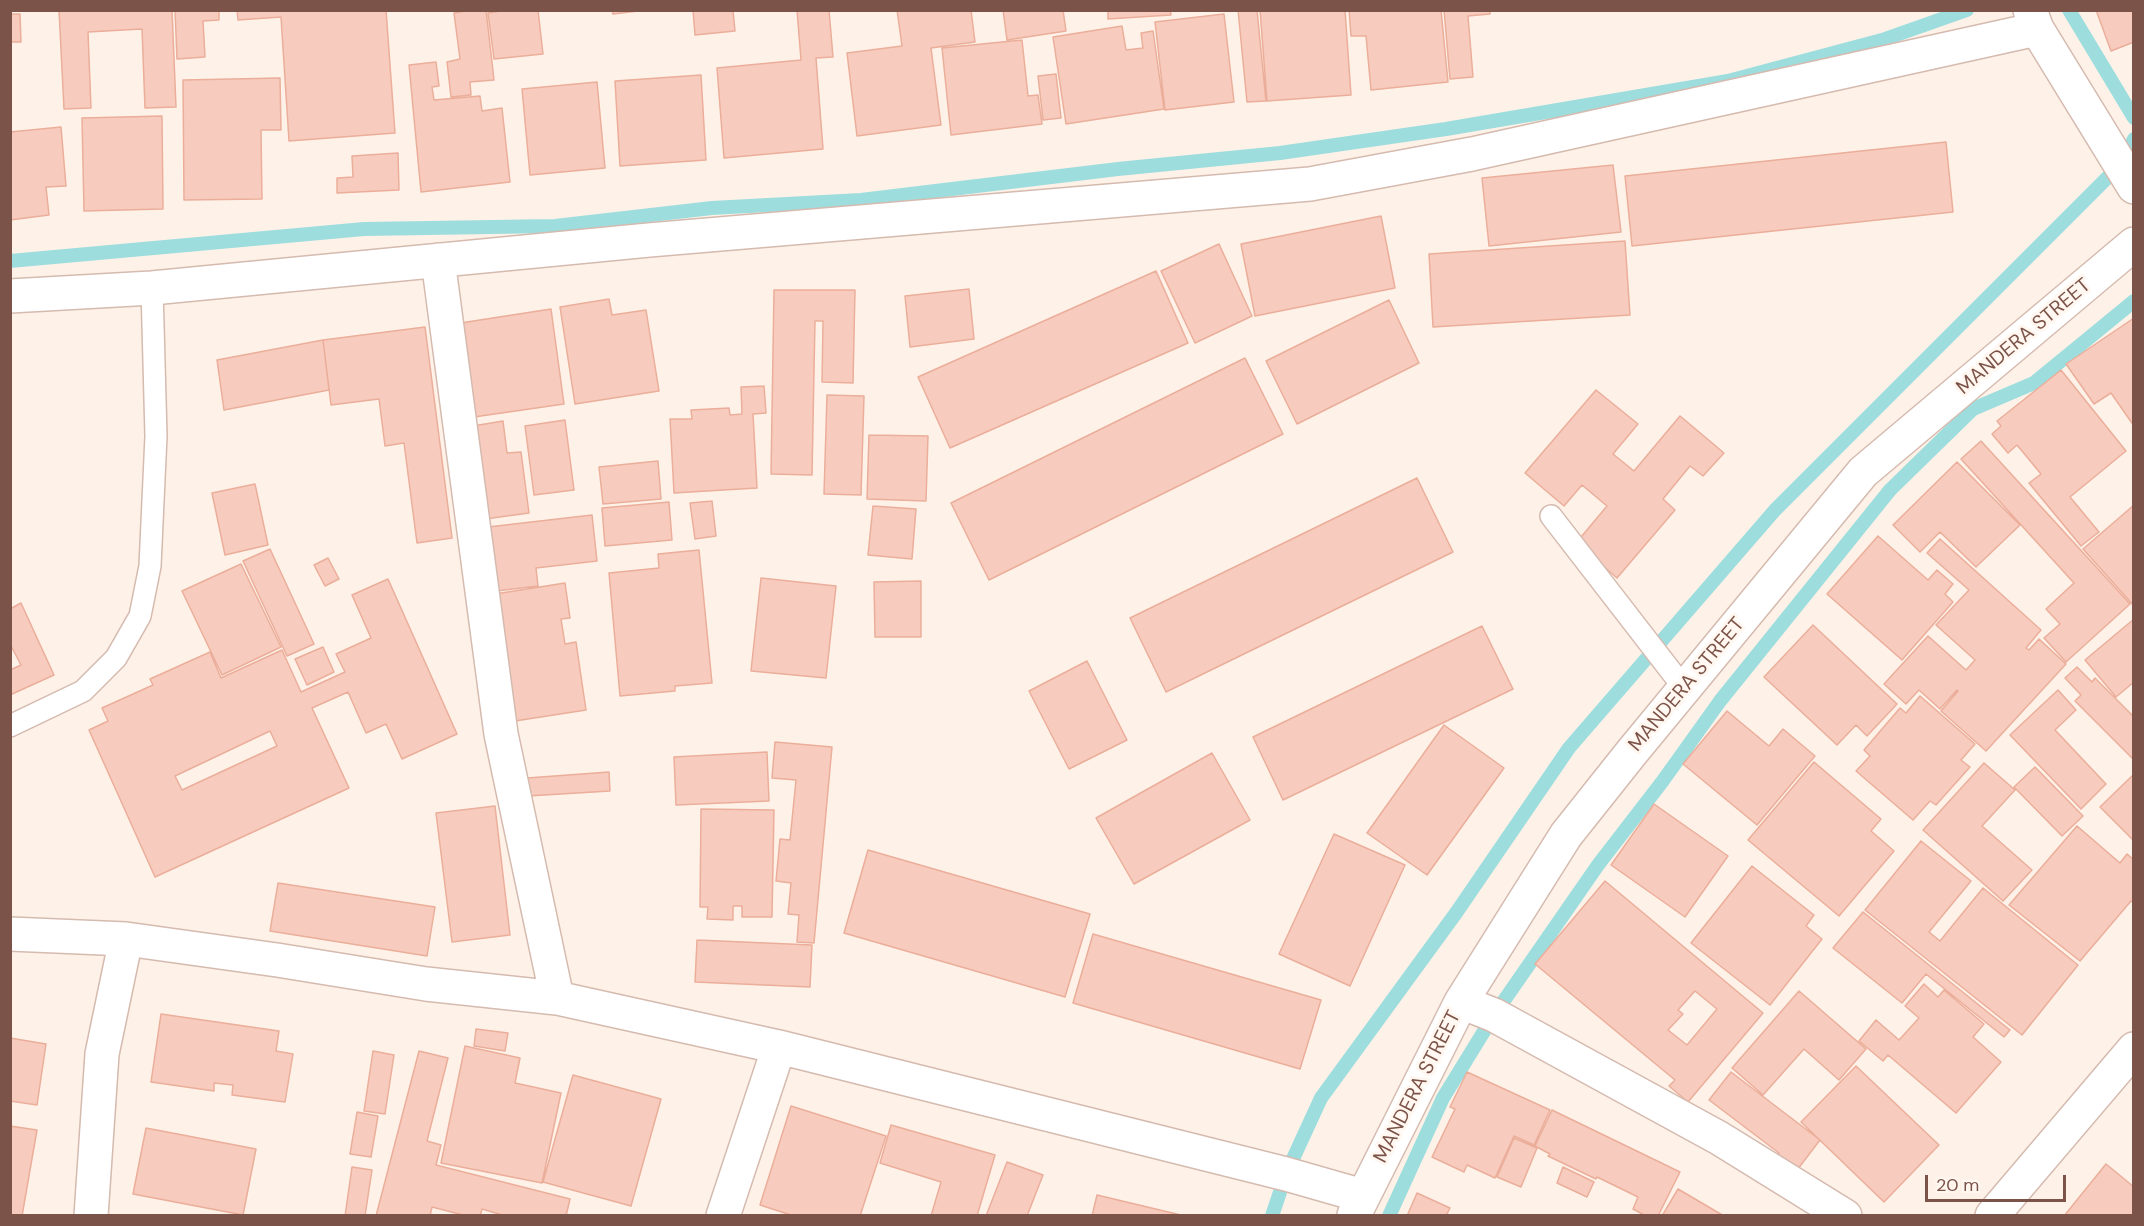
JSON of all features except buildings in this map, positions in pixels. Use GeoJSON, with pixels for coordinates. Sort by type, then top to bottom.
{"type":"FeatureCollection","features":[{"type":"Feature","properties":{"kind":"street"},"geometry":{"type":"LineString","coordinates":[[10,296],[152,288],[661,239],[1310,184],[1472,154],[2034,20],[2133,187]]}},
{"type":"Feature","properties":{"kind":"street","name":"MANDERA STREET"},"geometry":{"type":"LineString","coordinates":[[1359,1206],[1461,1002],[1566,835],[1684,688],[1863,472],[2133,244]]}},
{"type":"Feature","properties":{"kind":"street"},"geometry":{"type":"LineString","coordinates":[[438,261],[501,735],[557,998]]}},
{"type":"Feature","properties":{"kind":"street"},"geometry":{"type":"LineString","coordinates":[[10,934],[126,939],[426,984],[557,998],[778,1047],[1286,1174],[1359,1206]]}},
{"type":"Feature","properties":{"kind":"street"},"geometry":{"type":"LineString","coordinates":[[91,1215],[102,1054],[126,939]]}},
{"type":"Feature","properties":{"kind":"street"},"geometry":{"type":"LineString","coordinates":[[1461,1002],[1494,1015],[1709,1132],[1845,1215]]}},
{"type":"Feature","properties":{"kind":"street"},"geometry":{"type":"LineString","coordinates":[[723,1215],[778,1047]]}},
{"type":"Feature","properties":{"kind":"street"},"geometry":{"type":"LineString","coordinates":[[1992,1215],[2133,1049]]}},
{"type":"Feature","properties":{"kind":"lane"},"geometry":{"type":"LineString","coordinates":[[10,726],[83,691],[116,658],[140,616],[150,566],[156,436],[152,288]]}},
{"type":"Feature","properties":{"kind":"lane"},"geometry":{"type":"LineString","coordinates":[[1551,516],[1684,688]]}},
{"type":"Feature","properties":{"kind":"waterway"},"geometry":{"type":"LineString","coordinates":[[10,261],[364,229],[555,226],[712,208],[861,200],[1118,169],[1280,153],[1446,129],[1728,81],[1882,40],[1967,10]]}},
{"type":"Feature","properties":{"kind":"waterway"},"geometry":{"type":"LineString","coordinates":[[2069,10],[2134,118]]}},
{"type":"Feature","properties":{"kind":"waterway"},"geometry":{"type":"LineString","coordinates":[[1272,1216],[1286,1174],[1321,1098],[1456,913],[1569,748],[1775,510],[2120,165],[2134,139]]}},
{"type":"Feature","properties":{"kind":"waterway"},"geometry":{"type":"LineString","coordinates":[[1389,1216],[1443,1098],[1494,1015],[1598,865],[1662,782],[1720,701],[1890,490],[1973,409],[2034,383],[2134,301]]}}]}
